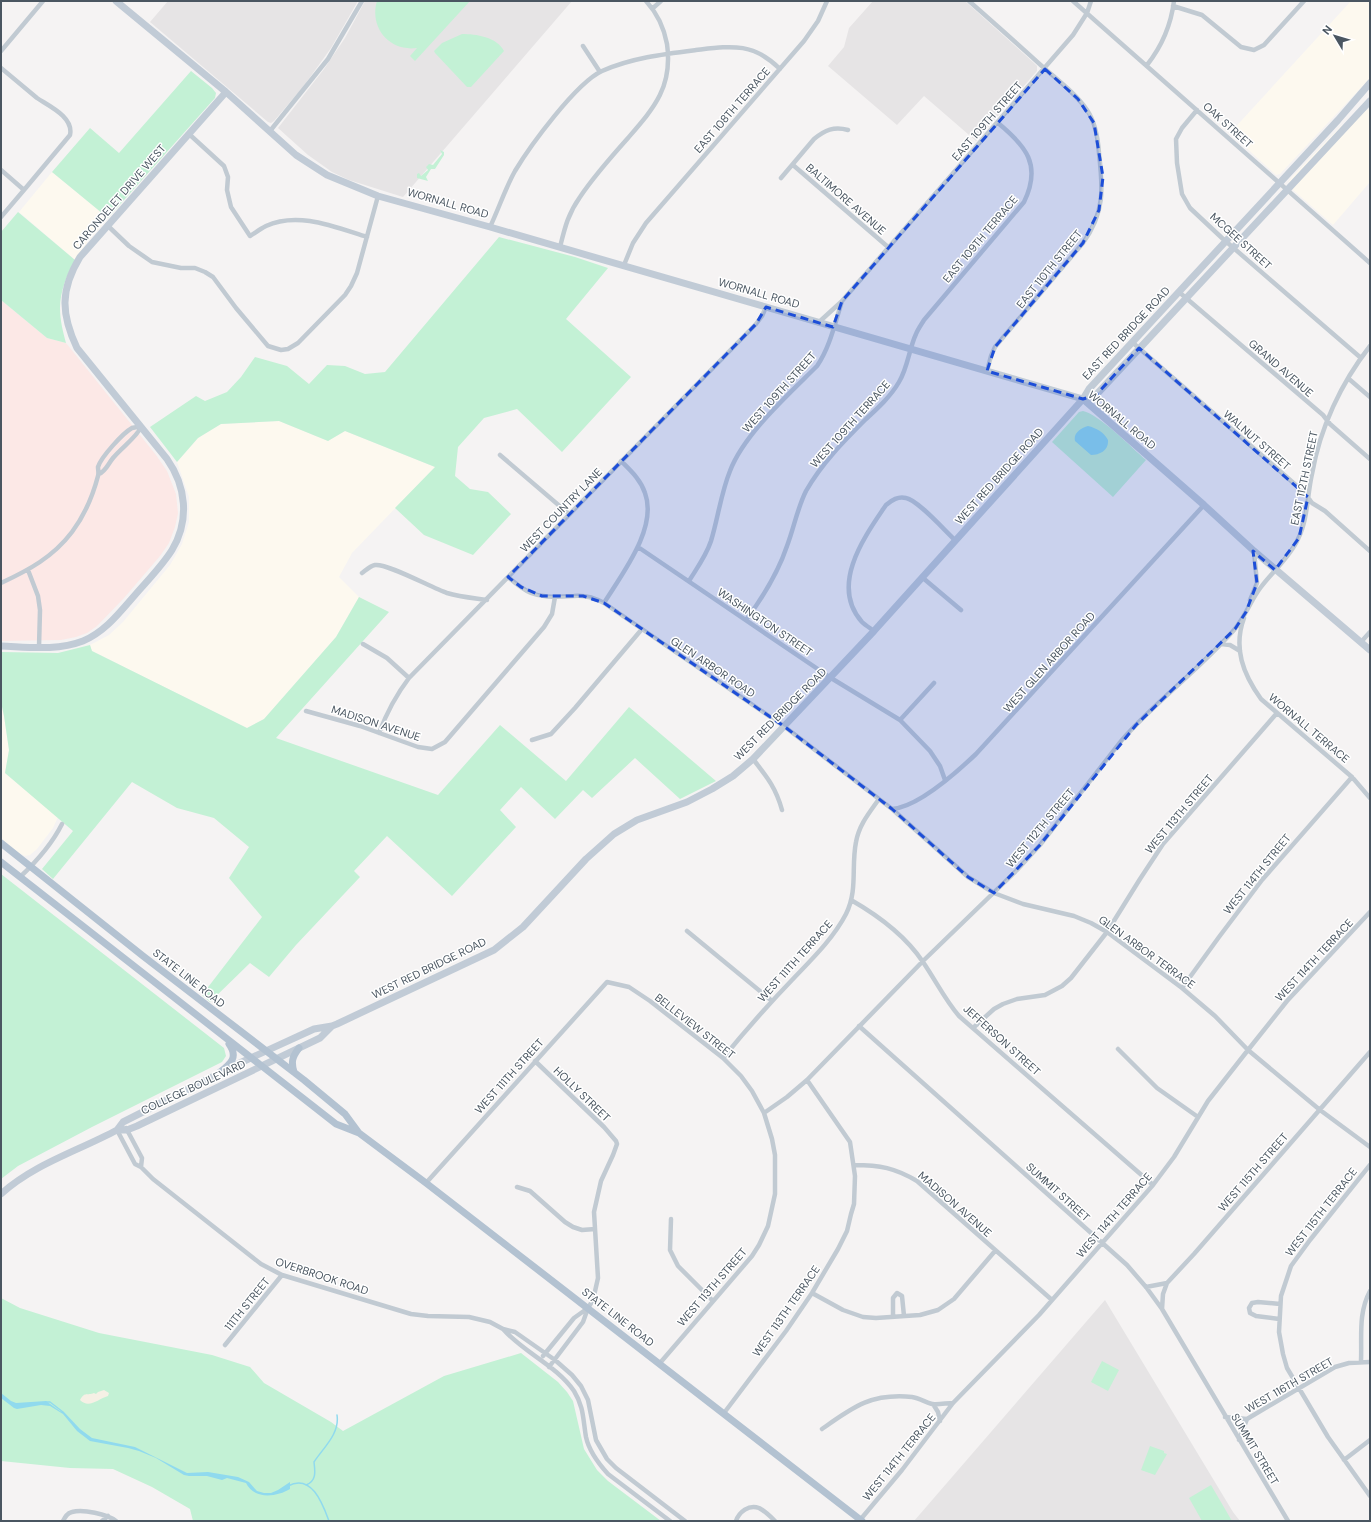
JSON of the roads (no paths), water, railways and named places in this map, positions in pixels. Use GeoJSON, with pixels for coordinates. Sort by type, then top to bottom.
{"type":"FeatureCollection","features":[{"type":"Feature","properties":{"kind":"main road","name":"WORNALL ROAD"},"geometry":{"type":"LineString","coordinates":[[116,1],[226,92],[296,155],[327,175],[378,196],[560,247],[1083,399],[1204,505],[1275,570],[1370,650]]}},
{"type":"Feature","properties":{"kind":"main road","name":"EAST RED BRIDGE ROAD"},"geometry":{"type":"LineString","coordinates":[[1083,399],[1089,389],[1370,83]]}},
{"type":"Feature","properties":{"kind":"main road","name":"CARONDELET DRIVE WEST"},"geometry":{"type":"LineString","coordinates":[[1,646],[57,647],[76,643],[93,636],[117,616],[167,557],[176,542],[181,527],[184,510],[184,500],[180,483],[167,458],[76,348],[68,330],[65,316],[66,289],[74,267],[80,257],[226,92]]}},
{"type":"Feature","properties":{"kind":"main road","name":"EAST RED BRIDGE ROAD"},"geometry":{"type":"LineString","coordinates":[[1083,399],[1096,395],[1370,102]]}},
{"type":"Feature","properties":{"kind":"main road","name":"WEST RED BRIDGE ROAD"},"geometry":{"type":"LineString","coordinates":[[266,1051],[314,1029],[332,1026],[494,950],[523,927],[586,859],[614,834],[637,820],[688,802],[733,776],[753,759],[785,727],[874,632],[1083,399]]}},
{"type":"Feature","properties":{"kind":"main road","name":"STATE LINE ROAD"},"geometry":{"type":"LineString","coordinates":[[1,843],[348,1116],[359,1133]]}},
{"type":"Feature","properties":{"kind":"main road","name":"STATE LINE ROAD"},"geometry":{"type":"LineString","coordinates":[[1,862],[261,1067],[336,1124],[359,1133],[426,1183],[861,1520]]}},
{"type":"Feature","properties":{"kind":"main road","name":"WEST RED BRIDGE ROAD"},"geometry":{"type":"LineString","coordinates":[[277,1059],[320,1038],[332,1026]]}},
{"type":"Feature","properties":{"kind":"main road"},"geometry":{"type":"LineString","coordinates":[[219,1073],[230,1064],[233,1056],[232,1049],[224,1037]]}},
{"type":"Feature","properties":{"kind":"main road"},"geometry":{"type":"LineString","coordinates":[[294,1073],[292,1061],[293,1056],[299,1048]]}},
{"type":"Feature","properties":{"kind":"main road","name":"COLLEGE BOULEVARD"},"geometry":{"type":"LineString","coordinates":[[117,1130],[123,1122],[266,1051]]}},
{"type":"Feature","properties":{"kind":"main road","name":"COLLEGE BOULEVARD"},"geometry":{"type":"LineString","coordinates":[[1,1194],[10,1186],[39,1167],[117,1130],[127,1130],[277,1059]]}},
{"type":"Feature","properties":{"kind":"street"},"geometry":{"type":"LineString","coordinates":[[1,51],[42,1]]}},
{"type":"Feature","properties":{"kind":"street"},"geometry":{"type":"LineString","coordinates":[[270,131],[328,59],[362,1]]}},
{"type":"Feature","properties":{"kind":"street"},"geometry":{"type":"LineString","coordinates":[[560,247],[568,217],[580,197],[594,177],[653,109],[666,78],[668,54],[662,26],[653,8],[646,1]]}},
{"type":"Feature","properties":{"kind":"street"},"geometry":{"type":"LineString","coordinates":[[653,8],[661,1]]}},
{"type":"Feature","properties":{"kind":"street","name":"EAST 108TH TERRACE"},"geometry":{"type":"LineString","coordinates":[[624,266],[633,243],[644,226],[804,41],[818,20],[827,1]]}},
{"type":"Feature","properties":{"kind":"street"},"geometry":{"type":"LineString","coordinates":[[969,1],[1045,69]]}},
{"type":"Feature","properties":{"kind":"street","name":"OAK STREET"},"geometry":{"type":"LineString","coordinates":[[1073,1],[1370,264]]}},
{"type":"Feature","properties":{"kind":"street","name":"EAST 109TH STREET"},"geometry":{"type":"LineString","coordinates":[[888,247],[1074,35],[1087,13],[1091,1]]}},
{"type":"Feature","properties":{"kind":"street"},"geometry":{"type":"LineString","coordinates":[[1147,65],[1158,52],[1171,17],[1173,4],[1202,15],[1242,47],[1254,50],[1264,45],[1304,1]]}},
{"type":"Feature","properties":{"kind":"street"},"geometry":{"type":"LineString","coordinates":[[583,46],[600,72]]}},
{"type":"Feature","properties":{"kind":"street"},"geometry":{"type":"LineString","coordinates":[[490,227],[508,184],[523,158],[565,104],[585,84],[600,72],[630,61],[668,54],[729,46],[743,47],[763,55],[780,69]]}},
{"type":"Feature","properties":{"kind":"street"},"geometry":{"type":"LineString","coordinates":[[1,68],[59,113],[68,122],[71,130],[70,135],[1,217]]}},
{"type":"Feature","properties":{"kind":"street","name":"EAST 110TH STREET"},"geometry":{"type":"LineString","coordinates":[[987,371],[995,347],[1083,243],[1095,223],[1100,204],[1102,177],[1098,139],[1094,123],[1088,111],[1078,99],[1045,69]]}},
{"type":"Feature","properties":{"kind":"street","name":"MCGEE STREET"},"geometry":{"type":"LineString","coordinates":[[1197,110],[1182,128],[1176,139],[1176,163],[1182,194],[1190,208],[1361,358]]}},
{"type":"Feature","properties":{"kind":"street","name":"EAST 109TH TERRACE"},"geometry":{"type":"LineString","coordinates":[[937,304],[1019,209],[1028,193],[1032,173],[1027,156],[1018,141],[998,123]]}},
{"type":"Feature","properties":{"kind":"street"},"geometry":{"type":"LineString","coordinates":[[781,178],[820,134],[831,128],[848,130]]}},
{"type":"Feature","properties":{"kind":"street"},"geometry":{"type":"LineString","coordinates":[[189,134],[224,166],[228,177],[227,190],[231,207],[250,236],[266,226],[296,220],[334,226],[366,237]]}},
{"type":"Feature","properties":{"kind":"street","name":"BALTIMORE AVENUE"},"geometry":{"type":"LineString","coordinates":[[793,165],[888,247]]}},
{"type":"Feature","properties":{"kind":"street"},"geometry":{"type":"LineString","coordinates":[[1,170],[24,190]]}},
{"type":"Feature","properties":{"kind":"street"},"geometry":{"type":"LineString","coordinates":[[107,225],[129,246],[152,262],[173,267],[195,268],[213,277],[236,308],[268,346],[281,350],[288,349],[298,343],[345,295],[351,286],[357,273],[378,196]]}},
{"type":"Feature","properties":{"kind":"street","name":"WEST 109TH STREET"},"geometry":{"type":"LineString","coordinates":[[818,323],[842,301],[888,247]]}},
{"type":"Feature","properties":{"kind":"street","name":"GRAND AVENUE"},"geometry":{"type":"LineString","coordinates":[[1179,292],[1327,420],[1370,460]]}},
{"type":"Feature","properties":{"kind":"street","name":"WEST 109TH STREET"},"geometry":{"type":"LineString","coordinates":[[689,581],[701,563],[710,543],[730,470],[747,440],[817,366],[827,349],[842,301]]}},
{"type":"Feature","properties":{"kind":"street","name":"WEST 109TH TERRACE"},"geometry":{"type":"LineString","coordinates":[[746,620],[774,578],[788,545],[798,510],[816,475],[840,445],[885,401],[899,383],[916,334],[924,320],[937,304]]}},
{"type":"Feature","properties":{"kind":"street","name":"WEST COUNTRY LANE"},"geometry":{"type":"LineString","coordinates":[[379,732],[390,705],[409,678],[756,324],[766,307]]}},
{"type":"Feature","properties":{"kind":"street","name":"WALNUT STREET"},"geometry":{"type":"LineString","coordinates":[[1132,342],[1312,503],[1324,511],[1370,551]]}},
{"type":"Feature","properties":{"kind":"street","name":"EAST 112TH STREET"},"geometry":{"type":"LineString","coordinates":[[1275,570],[1289,554],[1299,538],[1305,520],[1315,456],[1327,420],[1361,358],[1370,346]]}},
{"type":"Feature","properties":{"kind":"street"},"geometry":{"type":"LineString","coordinates":[[1349,379],[1370,397]]}},
{"type":"Feature","properties":{"kind":"street"},"geometry":{"type":"LineString","coordinates":[[1,583],[28,570],[52,553],[72,532],[84,513],[99,474],[98,468],[111,447],[132,428],[141,427],[139,433],[115,456],[105,472],[99,474]]}},
{"type":"Feature","properties":{"kind":"street"},"geometry":{"type":"LineString","coordinates":[[500,455],[569,514]]}},
{"type":"Feature","properties":{"kind":"street"},"geometry":{"type":"LineString","coordinates":[[604,603],[638,547],[648,522],[648,503],[645,493],[639,480],[621,461]]}},
{"type":"Feature","properties":{"kind":"street"},"geometry":{"type":"LineString","coordinates":[[874,632],[862,622],[854,609],[849,580],[857,551],[886,505],[892,500],[902,498],[911,500],[956,541]]}},
{"type":"Feature","properties":{"kind":"street","name":"WEST GLEN ARBOR ROAD"},"geometry":{"type":"LineString","coordinates":[[892,809],[900,809],[911,804],[954,775],[992,738],[1204,505]]}},
{"type":"Feature","properties":{"kind":"street","name":"WASHINGTON STREET"},"geometry":{"type":"LineString","coordinates":[[638,547],[831,678],[900,720],[930,751],[940,766],[945,780]]}},
{"type":"Feature","properties":{"kind":"street","name":"WORNALL TERRACE"},"geometry":{"type":"LineString","coordinates":[[1254,551],[1257,583],[1241,627],[1240,651],[1247,678],[1261,698],[1352,777],[1370,798]]}},
{"type":"Feature","properties":{"kind":"street"},"geometry":{"type":"LineString","coordinates":[[362,573],[368,568],[376,565],[394,570],[447,593],[466,598],[486,600]]}},
{"type":"Feature","properties":{"kind":"street"},"geometry":{"type":"LineString","coordinates":[[28,570],[38,599],[40,619],[39,647]]}},
{"type":"Feature","properties":{"kind":"street","name":"WEST 112TH STREET"},"geometry":{"type":"LineString","coordinates":[[764,1112],[787,1097],[807,1080],[923,961],[1017,870],[1040,845],[1122,740],[1235,629],[1259,589],[1275,570]]}},
{"type":"Feature","properties":{"kind":"street","name":"GLEN ARBOR ROAD"},"geometry":{"type":"LineString","coordinates":[[508,577],[521,587],[542,596],[583,596],[594,598],[604,603],[785,727],[892,809]]}},
{"type":"Feature","properties":{"kind":"street"},"geometry":{"type":"LineString","coordinates":[[923,578],[961,610]]}},
{"type":"Feature","properties":{"kind":"street","name":"MADISON AVENUE"},"geometry":{"type":"LineString","coordinates":[[306,711],[342,720],[418,747],[432,749],[445,742],[544,627],[552,614],[555,597]]}},
{"type":"Feature","properties":{"kind":"street"},"geometry":{"type":"LineString","coordinates":[[532,740],[551,734],[642,629]]}},
{"type":"Feature","properties":{"kind":"street"},"geometry":{"type":"LineString","coordinates":[[1362,642],[1370,632]]}},
{"type":"Feature","properties":{"kind":"street"},"geometry":{"type":"LineString","coordinates":[[363,644],[387,658],[409,678]]}},
{"type":"Feature","properties":{"kind":"street"},"geometry":{"type":"LineString","coordinates":[[1221,644],[1230,645],[1240,651]]}},
{"type":"Feature","properties":{"kind":"street"},"geometry":{"type":"LineString","coordinates":[[900,720],[934,683]]}},
{"type":"Feature","properties":{"kind":"street","name":"WEST 113TH STREET"},"geometry":{"type":"LineString","coordinates":[[972,1028],[994,1009],[1003,1004],[1017,999],[1045,995],[1062,986],[1081,966],[1107,932],[1164,844],[1277,713]]}},
{"type":"Feature","properties":{"kind":"street"},"geometry":{"type":"LineString","coordinates":[[753,759],[772,784],[778,795],[782,810]]}},
{"type":"Feature","properties":{"kind":"street","name":"WEST 114TH STREET"},"geometry":{"type":"LineString","coordinates":[[1182,988],[1262,880],[1352,777]]}},
{"type":"Feature","properties":{"kind":"street","name":"WEST 111TH TERRACE"},"geometry":{"type":"LineString","coordinates":[[723,1058],[772,1001],[825,944],[840,924],[851,900],[854,884],[856,844],[859,830],[879,799]]}},
{"type":"Feature","properties":{"kind":"street","name":"GLEN ARBOR TERRACE"},"geometry":{"type":"LineString","coordinates":[[892,809],[968,877],[994,893],[1023,904],[1074,916],[1107,932],[1182,988],[1214,1016],[1248,1050],[1320,1110],[1370,1148]]}},
{"type":"Feature","properties":{"kind":"street"},"geometry":{"type":"LineString","coordinates":[[20,877],[31,867],[62,824]]}},
{"type":"Feature","properties":{"kind":"street","name":"JEFFERSON STREET"},"geometry":{"type":"LineString","coordinates":[[851,900],[890,926],[907,942],[923,961],[949,1004],[972,1028],[1152,1185]]}},
{"type":"Feature","properties":{"kind":"street","name":"WEST 114TH TERRACE"},"geometry":{"type":"LineString","coordinates":[[861,1520],[902,1470],[953,1403],[1001,1355],[1052,1300],[1152,1185],[1174,1157],[1198,1117],[1248,1050],[1287,1002],[1370,912]]}},
{"type":"Feature","properties":{"kind":"street"},"geometry":{"type":"LineString","coordinates":[[688,931],[772,1001]]}},
{"type":"Feature","properties":{"kind":"street","name":"BELLEVIEW STREET"},"geometry":{"type":"LineString","coordinates":[[607,982],[629,987],[723,1058],[741,1076],[764,1112],[772,1139],[775,1194]]}},
{"type":"Feature","properties":{"kind":"street","name":"WEST 111TH STREET"},"geometry":{"type":"LineString","coordinates":[[426,1183],[534,1061],[607,982]]}},
{"type":"Feature","properties":{"kind":"street","name":"SUMMIT STREET"},"geometry":{"type":"LineString","coordinates":[[859,1026],[1102,1244],[1128,1265],[1162,1309],[1288,1521]]}},
{"type":"Feature","properties":{"kind":"street"},"geometry":{"type":"LineString","coordinates":[[1118,1049],[1157,1088],[1198,1117]]}},
{"type":"Feature","properties":{"kind":"street","name":"WEST 115TH STREET"},"geometry":{"type":"LineString","coordinates":[[1162,1309],[1163,1294],[1167,1283],[1370,1052]]}},
{"type":"Feature","properties":{"kind":"street","name":"HOLLY STREET"},"geometry":{"type":"LineString","coordinates":[[534,1061],[604,1127],[616,1141],[616,1149],[598,1190],[594,1212],[595,1229]]}},
{"type":"Feature","properties":{"kind":"street"},"geometry":{"type":"LineString","coordinates":[[807,1080],[850,1142],[854,1165]]}},
{"type":"Feature","properties":{"kind":"street"},"geometry":{"type":"LineString","coordinates":[[123,1122],[142,1158],[141,1167]]}},
{"type":"Feature","properties":{"kind":"street","name":"OVERBROOK ROAD"},"geometry":{"type":"LineString","coordinates":[[117,1130],[135,1164],[141,1167],[153,1179],[261,1264],[282,1275],[412,1314],[469,1317],[490,1322],[503,1329],[516,1332],[555,1360],[572,1375],[581,1386],[588,1400],[596,1440],[607,1459],[616,1468],[685,1521]]}},
{"type":"Feature","properties":{"kind":"street","name":"MADISON AVENUE"},"geometry":{"type":"LineString","coordinates":[[854,1165],[888,1167],[905,1174],[916,1181],[1052,1300]]}},
{"type":"Feature","properties":{"kind":"street","name":"WEST 113TH TERRACE"},"geometry":{"type":"LineString","coordinates":[[724,1413],[812,1293],[847,1232],[854,1204],[854,1165]]}},
{"type":"Feature","properties":{"kind":"street","name":"WEST 115TH TERRACE"},"geometry":{"type":"LineString","coordinates":[[1299,1388],[1287,1368],[1279,1332],[1280,1304],[1285,1280],[1291,1266],[1310,1240],[1370,1165]]}},
{"type":"Feature","properties":{"kind":"street"},"geometry":{"type":"LineString","coordinates":[[517,1188],[530,1191],[565,1222],[582,1230],[595,1229],[598,1278],[593,1300],[588,1308],[583,1322],[549,1367]]}},
{"type":"Feature","properties":{"kind":"street","name":"WEST 113TH STREET"},"geometry":{"type":"LineString","coordinates":[[660,1363],[756,1251],[768,1226],[775,1194]]}},
{"type":"Feature","properties":{"kind":"street"},"geometry":{"type":"LineString","coordinates":[[671,1219],[670,1250],[678,1266],[713,1301]]}},
{"type":"Feature","properties":{"kind":"street"},"geometry":{"type":"LineString","coordinates":[[812,1293],[842,1310],[863,1317],[893,1317],[929,1313],[945,1306],[958,1295],[995,1251]]}},
{"type":"Feature","properties":{"kind":"street","name":"111TH STREET"},"geometry":{"type":"LineString","coordinates":[[225,1345],[282,1275]]}},
{"type":"Feature","properties":{"kind":"street"},"geometry":{"type":"LineString","coordinates":[[1146,1287],[1167,1283]]}},
{"type":"Feature","properties":{"kind":"street"},"geometry":{"type":"LineString","coordinates":[[1361,1361],[1360,1323],[1362,1310],[1370,1291]]}},
{"type":"Feature","properties":{"kind":"street"},"geometry":{"type":"LineString","coordinates":[[893,1317],[893,1298],[897,1293],[902,1296],[904,1316]]}},
{"type":"Feature","properties":{"kind":"street"},"geometry":{"type":"LineString","coordinates":[[1279,1319],[1256,1316],[1250,1313],[1249,1308],[1252,1303],[1258,1302],[1280,1304]]}},
{"type":"Feature","properties":{"kind":"street"},"geometry":{"type":"LineString","coordinates":[[540,1360],[574,1318],[588,1308]]}},
{"type":"Feature","properties":{"kind":"street","name":"OVERBROOK ROAD"},"geometry":{"type":"LineString","coordinates":[[503,1329],[511,1338],[564,1380],[580,1400],[590,1450],[601,1467],[670,1521]]}},
{"type":"Feature","properties":{"kind":"street","name":"WEST 116TH STREET"},"geometry":{"type":"LineString","coordinates":[[1239,1440],[1247,1419],[1299,1388],[1335,1367],[1361,1361],[1370,1362]]}},
{"type":"Feature","properties":{"kind":"street"},"geometry":{"type":"LineString","coordinates":[[1299,1388],[1344,1460],[1370,1496]]}},
{"type":"Feature","properties":{"kind":"street"},"geometry":{"type":"LineString","coordinates":[[822,1429],[850,1409],[863,1402],[876,1398],[894,1396],[913,1397],[934,1404],[953,1403]]}},
{"type":"Feature","properties":{"kind":"street"},"geometry":{"type":"LineString","coordinates":[[934,1404],[940,1421]]}},
{"type":"Feature","properties":{"kind":"street"},"geometry":{"type":"LineString","coordinates":[[1225,1417],[1247,1419]]}},
{"type":"Feature","properties":{"kind":"street"},"geometry":{"type":"LineString","coordinates":[[1344,1460],[1370,1440]]}},
{"type":"Feature","properties":{"kind":"street"},"geometry":{"type":"LineString","coordinates":[[736,1521],[743,1510],[751,1507],[759,1508],[775,1521]]}},
{"type":"Feature","properties":{"kind":"street"},"geometry":{"type":"LineString","coordinates":[[63,1521],[67,1514],[73,1511],[97,1513],[108,1516],[116,1521]]}},
{"type":"Feature","properties":{"kind":"street"},"geometry":{"type":"LineString","coordinates":[[102,1521],[108,1516]]}},
{"type":"Feature","properties":{"kind":"water"},"geometry":{"type":"Polygon","coordinates":[[[1088,426],[1100,431],[1108,440],[1107,447],[1101,453],[1091,455],[1075,441],[1076,433],[1088,426]]]}},
{"type":"Feature","properties":{"kind":"water"},"geometry":{"type":"Polygon","coordinates":[[[1,1393],[16,1403],[46,1401],[60,1411],[64,1412],[80,1429],[92,1438],[135,1447],[187,1473],[208,1472],[238,1477],[249,1482],[257,1491],[264,1493],[271,1493],[290,1482],[290,1489],[279,1494],[266,1495],[254,1492],[246,1483],[227,1478],[222,1480],[207,1476],[184,1475],[156,1458],[139,1451],[90,1441],[77,1431],[63,1414],[50,1406],[41,1405],[17,1409],[14,1408],[1,1398],[1,1393]]]}},
{"type":"Feature","properties":{"kind":"waterway"},"geometry":{"type":"LineString","coordinates":[[46,1402],[50,1402],[63,1412]]}},
{"type":"Feature","properties":{"kind":"waterway"},"geometry":{"type":"LineString","coordinates":[[306,1485],[314,1478],[314,1462],[333,1435],[336,1428],[337,1415]]}},
{"type":"Feature","properties":{"kind":"waterway"},"geometry":{"type":"LineString","coordinates":[[288,1486],[296,1483],[304,1484],[310,1487],[320,1499],[329,1521]]}}]}
